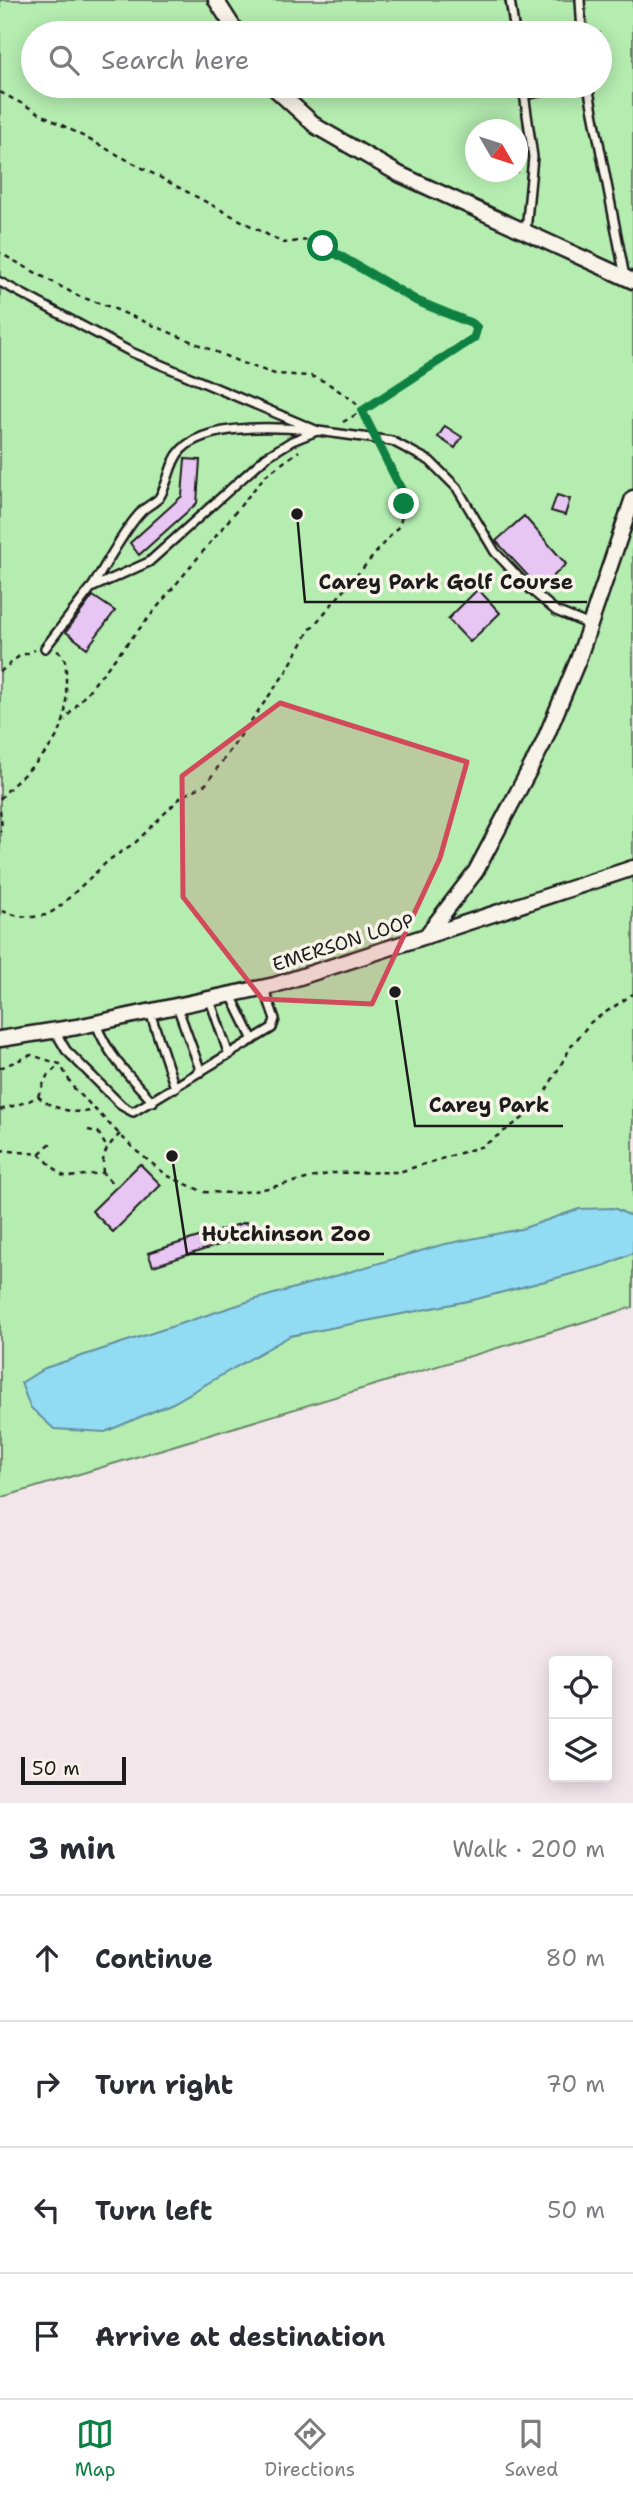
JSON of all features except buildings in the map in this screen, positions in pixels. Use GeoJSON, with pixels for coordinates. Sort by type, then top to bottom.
{"type":"FeatureCollection","features":[{"type":"Feature","properties":{"kind":"street"},"geometry":{"type":"LineString","coordinates":[[216,0],[229,21]]}},
{"type":"Feature","properties":{"kind":"street"},"geometry":{"type":"LineString","coordinates":[[285,98],[317,127],[399,174],[629,279]]}},
{"type":"Feature","properties":{"kind":"street","name":"EMERSON LOOP"},"geometry":{"type":"LineString","coordinates":[[0,1039],[96,1024],[264,988],[426,936],[476,871],[543,744],[578,660],[633,498]]}},
{"type":"Feature","properties":{"kind":"street"},"geometry":{"type":"LineString","coordinates":[[426,936],[633,868]]}},
{"type":"Feature","properties":{"kind":"lane"},"geometry":{"type":"LineString","coordinates":[[510,0],[513,21]]}},
{"type":"Feature","properties":{"kind":"lane"},"geometry":{"type":"LineString","coordinates":[[580,0],[581,21]]}},
{"type":"Feature","properties":{"kind":"lane"},"geometry":{"type":"LineString","coordinates":[[524,98],[533,156],[526,232]]}},
{"type":"Feature","properties":{"kind":"lane"},"geometry":{"type":"LineString","coordinates":[[591,98],[629,279]]}},
{"type":"Feature","properties":{"kind":"lane"},"geometry":{"type":"LineString","coordinates":[[0,282],[131,352],[318,431]]}},
{"type":"Feature","properties":{"kind":"lane"},"geometry":{"type":"LineString","coordinates":[[45,648],[91,588],[142,510],[157,500],[181,450],[195,439],[246,429],[289,428],[375,438],[392,441],[430,461],[457,488],[495,552],[530,589],[555,611],[590,625]]}},
{"type":"Feature","properties":{"kind":"lane"},"geometry":{"type":"LineString","coordinates":[[91,588],[149,562],[266,457],[292,441],[318,431]]}},
{"type":"Feature","properties":{"kind":"lane"},"geometry":{"type":"LineString","coordinates":[[54,1031],[66,1050],[122,1106],[133,1112],[138,1111],[275,1024],[264,988]]}},
{"type":"Feature","properties":{"kind":"lane"},"geometry":{"type":"LineString","coordinates":[[231,995],[253,1040]]}},
{"type":"Feature","properties":{"kind":"lane"},"geometry":{"type":"LineString","coordinates":[[209,999],[229,1055]]}},
{"type":"Feature","properties":{"kind":"lane"},"geometry":{"type":"LineString","coordinates":[[177,1006],[201,1072]]}},
{"type":"Feature","properties":{"kind":"lane"},"geometry":{"type":"LineString","coordinates":[[150,1012],[175,1088]]}},
{"type":"Feature","properties":{"kind":"lane"},"geometry":{"type":"LineString","coordinates":[[96,1024],[103,1043],[114,1060],[153,1102]]}},
{"type":"Feature","properties":{"kind":"path"},"geometry":{"type":"LineString","coordinates":[[0,92],[283,243],[308,240],[323,246],[417,301],[477,328],[474,338],[328,432]]}},
{"type":"Feature","properties":{"kind":"path"},"geometry":{"type":"LineString","coordinates":[[0,254],[78,296],[242,363],[275,374],[311,376],[326,382],[354,401],[362,411],[401,489],[404,504],[399,526],[309,631],[286,672],[206,784],[181,797],[136,842],[109,860],[57,909],[46,915],[33,917],[2,911]]}},
{"type":"Feature","properties":{"kind":"path"},"geometry":{"type":"LineString","coordinates":[[62,723],[265,476],[302,449]]}},
{"type":"Feature","properties":{"kind":"path"},"geometry":{"type":"LineString","coordinates":[[0,672],[18,657],[45,648],[61,653],[66,662],[65,713],[62,723],[50,746],[0,799]]}},
{"type":"Feature","properties":{"kind":"path"},"geometry":{"type":"LineString","coordinates":[[0,810],[0,832]]}},
{"type":"Feature","properties":{"kind":"path"},"geometry":{"type":"LineString","coordinates":[[0,1069],[32,1055],[60,1064],[73,1087],[135,1150],[168,1176],[204,1192],[233,1193],[282,1186],[332,1173],[399,1172],[483,1146],[523,1118],[544,1094],[581,1032],[602,1013],[633,994]]}},
{"type":"Feature","properties":{"kind":"path"},"geometry":{"type":"LineString","coordinates":[[0,1110],[37,1096],[47,1076],[60,1064]]}},
{"type":"Feature","properties":{"kind":"path"},"geometry":{"type":"LineString","coordinates":[[37,1096],[55,1108],[88,1112],[97,1109]]}},
{"type":"Feature","properties":{"kind":"path"},"geometry":{"type":"LineString","coordinates":[[88,1129],[98,1132],[107,1148]]}},
{"type":"Feature","properties":{"kind":"path"},"geometry":{"type":"LineString","coordinates":[[112,1183],[103,1172],[102,1163],[107,1148],[120,1134]]}},
{"type":"Feature","properties":{"kind":"path"},"geometry":{"type":"LineString","coordinates":[[39,1154],[52,1142]]}},
{"type":"Feature","properties":{"kind":"path"},"geometry":{"type":"LineString","coordinates":[[0,1150],[39,1154],[68,1177],[103,1172]]}},
{"type":"Feature","properties":{"kind":"highlighted area"},"geometry":{"type":"Polygon","coordinates":[[[280,703],[467,762],[440,858],[372,1004],[262,999],[183,897],[182,776],[280,703]]]}},
{"type":"Feature","properties":{"kind":"green space"},"geometry":{"type":"Polygon","coordinates":[[[0,0],[633,0],[633,1307],[0,1498],[0,0]]]}},
{"type":"Feature","properties":{"kind":"water"},"geometry":{"type":"Polygon","coordinates":[[[614,1208],[633,1217],[633,1253],[606,1265],[473,1300],[290,1336],[173,1403],[105,1432],[54,1429],[30,1407],[21,1383],[45,1368],[250,1301],[441,1245],[521,1229],[579,1209],[614,1208]]]}},
{"type":"Feature","properties":{"kind":"place","name":"Carey Park Golf Course"},"geometry":{"type":"Point","coordinates":[297,514]}},
{"type":"Feature","properties":{"kind":"place","name":"Carey Park"},"geometry":{"type":"Point","coordinates":[395,992]}},
{"type":"Feature","properties":{"kind":"place","name":"Hutchinson Zoo"},"geometry":{"type":"Point","coordinates":[172,1156]}},
{"type":"Feature","properties":{"kind":"route"},"geometry":{"type":"LineString","coordinates":[[323,246],[417,301],[477,328],[474,338],[362,411],[401,489],[404,504]]}}]}
